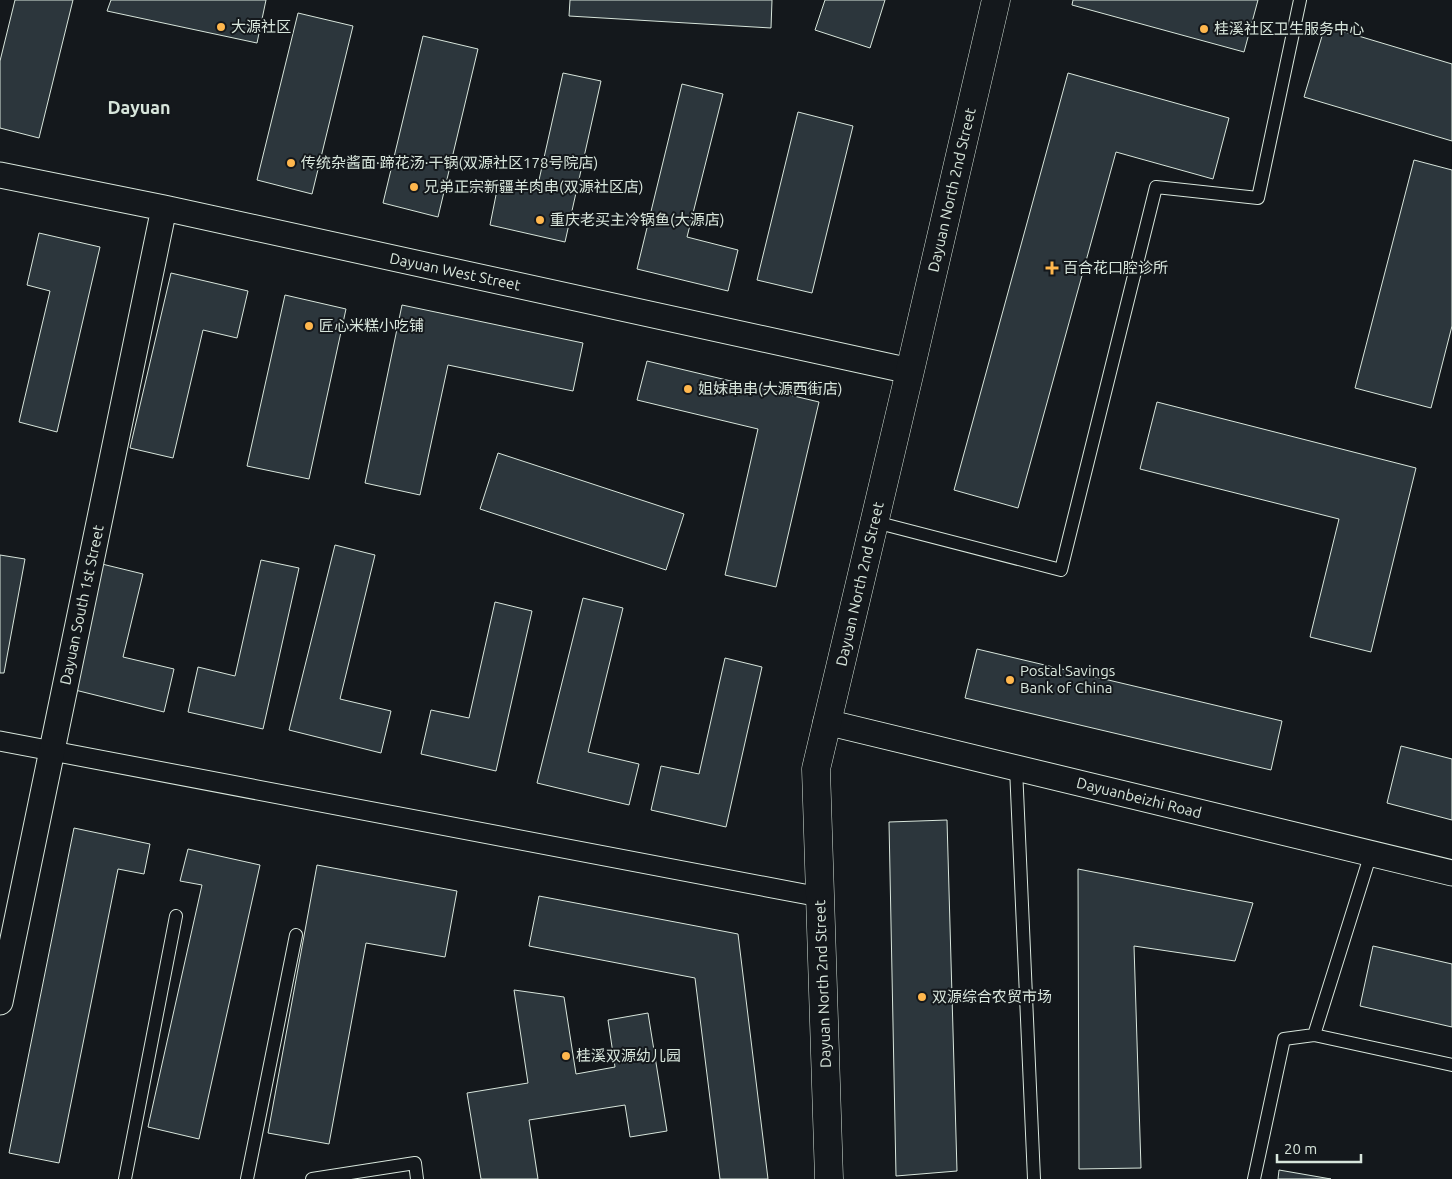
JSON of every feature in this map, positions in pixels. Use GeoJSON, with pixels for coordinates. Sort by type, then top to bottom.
{"type":"FeatureCollection","features":[{"type":"Feature","properties":{"kind":"street","name":"Dayuan North 2nd Street"},"geometry":{"type":"LineString","coordinates":[[829,1179],[816,769],[996,0]]}},
{"type":"Feature","properties":{"kind":"street","name":"Dayuan West Street"},"geometry":{"type":"LineString","coordinates":[[0,175],[164,208],[910,371]]}},
{"type":"Feature","properties":{"kind":"street","name":"Dayuan South 1st Street"},"geometry":{"type":"LineString","coordinates":[[0,1002],[164,208]]}},
{"type":"Feature","properties":{"kind":"street","name":"Dayuanbeizhi Road"},"geometry":{"type":"LineString","coordinates":[[826,722],[1452,873]]}},
{"type":"Feature","properties":{"kind":"street"},"geometry":{"type":"LineString","coordinates":[[0,741],[820,897]]}},
{"type":"Feature","properties":{"kind":"lane"},"geometry":{"type":"LineString","coordinates":[[875,522],[1061,570],[1156,187],[1258,198],[1300,0]]}},
{"type":"Feature","properties":{"kind":"lane"},"geometry":{"type":"LineString","coordinates":[[1016,768],[1034,1179]]}},
{"type":"Feature","properties":{"kind":"lane"},"geometry":{"type":"LineString","coordinates":[[1314,1035],[1371,853]]}},
{"type":"Feature","properties":{"kind":"lane"},"geometry":{"type":"LineString","coordinates":[[126,1179],[176,916]]}},
{"type":"Feature","properties":{"kind":"lane"},"geometry":{"type":"LineString","coordinates":[[247,1179],[296,935]]}},
{"type":"Feature","properties":{"kind":"lane"},"geometry":{"type":"LineString","coordinates":[[1254,1179],[1284,1040],[1314,1035],[1452,1065]]}},
{"type":"Feature","properties":{"kind":"lane"},"geometry":{"type":"LineString","coordinates":[[312,1179],[415,1163],[417,1179]]}},
{"type":"Feature","properties":{"kind":"building"},"geometry":{"type":"Polygon","coordinates":[[[15,0],[73,0],[39,138],[0,128],[0,61],[15,0]]]}},
{"type":"Feature","properties":{"kind":"building","name":"大源社区"},"geometry":{"type":"Polygon","coordinates":[[[111,0],[266,0],[257,43],[107,11],[111,0]]]}},
{"type":"Feature","properties":{"kind":"building"},"geometry":{"type":"Polygon","coordinates":[[[570,0],[772,0],[771,28],[569,16],[570,0]]]}},
{"type":"Feature","properties":{"kind":"building"},"geometry":{"type":"Polygon","coordinates":[[[825,0],[885,0],[870,48],[815,30],[825,0]]]}},
{"type":"Feature","properties":{"kind":"building","name":"桂溪社区卫生服务中心"},"geometry":{"type":"Polygon","coordinates":[[[1073,0],[1258,0],[1244,52],[1072,5],[1073,0]]]}},
{"type":"Feature","properties":{"kind":"building"},"geometry":{"type":"Polygon","coordinates":[[[298,13],[353,26],[312,194],[257,180],[298,13]]]}},
{"type":"Feature","properties":{"kind":"building"},"geometry":{"type":"Polygon","coordinates":[[[1325,26],[1452,64],[1452,141],[1304,97],[1325,26]]]}},
{"type":"Feature","properties":{"kind":"building"},"geometry":{"type":"Polygon","coordinates":[[[423,36],[478,49],[438,217],[383,203],[423,36]]]}},
{"type":"Feature","properties":{"kind":"building"},"geometry":{"type":"Polygon","coordinates":[[[563,73],[601,81],[565,242],[490,225],[499,180],[537,189],[563,73]]]}},
{"type":"Feature","properties":{"kind":"building"},"geometry":{"type":"Polygon","coordinates":[[[1068,73],[1229,118],[1213,179],[1116,152],[1018,508],[954,490],[1068,73]]]}},
{"type":"Feature","properties":{"kind":"building"},"geometry":{"type":"Polygon","coordinates":[[[682,84],[723,94],[687,237],[738,250],[728,291],[637,269],[682,84]]]}},
{"type":"Feature","properties":{"kind":"building"},"geometry":{"type":"Polygon","coordinates":[[[798,112],[853,126],[812,293],[757,280],[798,112]]]}},
{"type":"Feature","properties":{"kind":"building"},"geometry":{"type":"Polygon","coordinates":[[[1414,160],[1452,170],[1452,326],[1431,408],[1355,388],[1414,160]]]}},
{"type":"Feature","properties":{"kind":"building"},"geometry":{"type":"Polygon","coordinates":[[[39,233],[100,247],[57,432],[19,422],[50,291],[27,285],[39,233]]]}},
{"type":"Feature","properties":{"kind":"building"},"geometry":{"type":"Polygon","coordinates":[[[171,273],[248,291],[237,338],[203,330],[173,458],[130,448],[171,273]]]}},
{"type":"Feature","properties":{"kind":"building"},"geometry":{"type":"Polygon","coordinates":[[[285,295],[346,309],[309,479],[247,466],[285,295]]]}},
{"type":"Feature","properties":{"kind":"building"},"geometry":{"type":"Polygon","coordinates":[[[402,305],[583,343],[573,391],[448,365],[420,495],[365,483],[402,305]]]}},
{"type":"Feature","properties":{"kind":"building"},"geometry":{"type":"Polygon","coordinates":[[[647,361],[819,402],[776,587],[725,575],[758,429],[637,400],[647,361]]]}},
{"type":"Feature","properties":{"kind":"building"},"geometry":{"type":"Polygon","coordinates":[[[1157,402],[1416,468],[1371,652],[1310,637],[1339,519],[1140,469],[1157,402]]]}},
{"type":"Feature","properties":{"kind":"building"},"geometry":{"type":"Polygon","coordinates":[[[498,453],[684,514],[666,570],[480,509],[498,453]]]}},
{"type":"Feature","properties":{"kind":"building"},"geometry":{"type":"Polygon","coordinates":[[[335,545],[375,555],[340,699],[391,711],[381,753],[289,730],[335,545]]]}},
{"type":"Feature","properties":{"kind":"building"},"geometry":{"type":"Polygon","coordinates":[[[0,555],[25,559],[4,673],[0,673],[0,555]]]}},
{"type":"Feature","properties":{"kind":"building"},"geometry":{"type":"Polygon","coordinates":[[[261,560],[299,568],[263,729],[188,712],[198,667],[235,676],[261,560]]]}},
{"type":"Feature","properties":{"kind":"building"},"geometry":{"type":"Polygon","coordinates":[[[102,564],[143,574],[123,657],[174,669],[164,712],[71,689],[102,564]]]}},
{"type":"Feature","properties":{"kind":"building"},"geometry":{"type":"Polygon","coordinates":[[[583,598],[623,608],[588,752],[639,764],[629,805],[537,783],[583,598]]]}},
{"type":"Feature","properties":{"kind":"building"},"geometry":{"type":"Polygon","coordinates":[[[495,602],[532,611],[496,771],[421,754],[431,710],[469,718],[495,602]]]}},
{"type":"Feature","properties":{"kind":"building"},"geometry":{"type":"Polygon","coordinates":[[[977,649],[1282,721],[1271,770],[965,698],[977,649]]]}},
{"type":"Feature","properties":{"kind":"building"},"geometry":{"type":"Polygon","coordinates":[[[725,658],[762,667],[726,827],[651,810],[661,766],[699,774],[725,658]]]}},
{"type":"Feature","properties":{"kind":"building"},"geometry":{"type":"Polygon","coordinates":[[[1401,746],[1452,759],[1452,820],[1387,803],[1401,746]]]}},
{"type":"Feature","properties":{"kind":"building","name":"双源综合农贸市场"},"geometry":{"type":"Polygon","coordinates":[[[947,820],[957,1171],[896,1176],[889,822],[947,820]]]}},
{"type":"Feature","properties":{"kind":"building"},"geometry":{"type":"Polygon","coordinates":[[[74,828],[150,844],[144,874],[118,869],[59,1163],[9,1153],[74,828]]]}},
{"type":"Feature","properties":{"kind":"building"},"geometry":{"type":"Polygon","coordinates":[[[188,849],[260,865],[199,1139],[148,1127],[202,885],[180,881],[188,849]]]}},
{"type":"Feature","properties":{"kind":"building"},"geometry":{"type":"Polygon","coordinates":[[[317,865],[457,891],[445,957],[366,943],[329,1144],[268,1133],[317,865]]]}},
{"type":"Feature","properties":{"kind":"building"},"geometry":{"type":"Polygon","coordinates":[[[1078,869],[1253,903],[1235,961],[1134,946],[1141,1168],[1079,1169],[1078,869]]]}},
{"type":"Feature","properties":{"kind":"building"},"geometry":{"type":"Polygon","coordinates":[[[539,896],[738,934],[768,1179],[720,1179],[695,978],[529,946],[539,896]]]}},
{"type":"Feature","properties":{"kind":"building"},"geometry":{"type":"Polygon","coordinates":[[[1373,946],[1452,964],[1452,1027],[1360,1006],[1373,946]]]}},
{"type":"Feature","properties":{"kind":"building"},"geometry":{"type":"Polygon","coordinates":[[[514,990],[564,997],[576,1074],[615,1067],[608,1020],[648,1013],[667,1131],[630,1137],[625,1105],[529,1120],[538,1179],[481,1179],[467,1093],[528,1083],[514,990]]]}},
{"type":"Feature","properties":{"kind":"building"},"geometry":{"type":"Polygon","coordinates":[[[1279,1170],[1331,1179],[1278,1179],[1279,1170]]]}},
{"type":"Feature","properties":{"kind":"place","name":"大源社区"},"geometry":{"type":"Point","coordinates":[221,27]}},
{"type":"Feature","properties":{"kind":"place","name":"桂溪社区卫生服务中心"},"geometry":{"type":"Point","coordinates":[1204,29]}},
{"type":"Feature","properties":{"kind":"place","name":"传统杂酱面·蹄花汤·干锅(双源社区178号院店)"},"geometry":{"type":"Point","coordinates":[291,163]}},
{"type":"Feature","properties":{"kind":"place","name":"兄弟正宗新疆羊肉串(双源社区店)"},"geometry":{"type":"Point","coordinates":[414,187]}},
{"type":"Feature","properties":{"kind":"place","name":"重庆老买主冷锅鱼(大源店)"},"geometry":{"type":"Point","coordinates":[540,220]}},
{"type":"Feature","properties":{"kind":"place","name":"百合花口腔诊所"},"geometry":{"type":"Point","coordinates":[1052,268]}},
{"type":"Feature","properties":{"kind":"place","name":"匠心米糕小吃铺"},"geometry":{"type":"Point","coordinates":[309,326]}},
{"type":"Feature","properties":{"kind":"place","name":"姐妹串串(大源西街店)"},"geometry":{"type":"Point","coordinates":[688,389]}},
{"type":"Feature","properties":{"kind":"place","name":"Postal Savings Bank of China"},"geometry":{"type":"Point","coordinates":[1010,680]}},
{"type":"Feature","properties":{"kind":"place","name":"双源综合农贸市场"},"geometry":{"type":"Point","coordinates":[922,997]}},
{"type":"Feature","properties":{"kind":"place","name":"桂溪双源幼儿园"},"geometry":{"type":"Point","coordinates":[566,1056]}},
{"type":"Feature","properties":{"kind":"district","name":"Dayuan"},"geometry":{"type":"Point","coordinates":[139,108]}}]}
